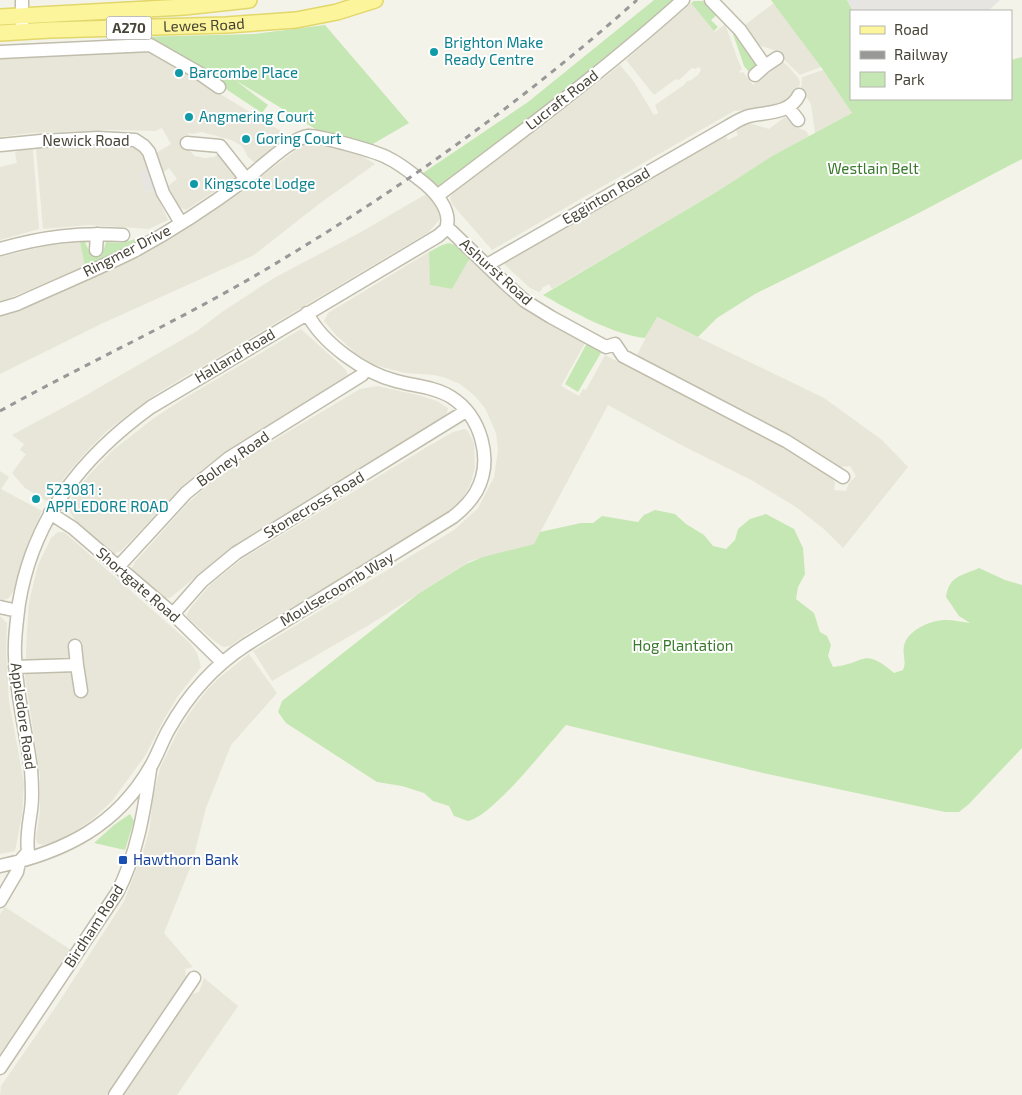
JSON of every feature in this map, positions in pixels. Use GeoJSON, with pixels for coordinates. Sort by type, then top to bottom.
{"type":"FeatureCollection","features":[{"type":"Feature","properties":{"kind":"main road","name":"Lewes Road"},"geometry":{"type":"LineString","coordinates":[[0,17],[26,7],[184,7],[249,0]]}},
{"type":"Feature","properties":{"kind":"main road","name":"Lewes Road"},"geometry":{"type":"LineString","coordinates":[[0,34],[226,25],[296,20],[337,12],[375,0]]}},
{"type":"Feature","properties":{"kind":"street","name":"Lucraft Road"},"geometry":{"type":"LineString","coordinates":[[437,196],[612,61],[683,0]]}},
{"type":"Feature","properties":{"kind":"street"},"geometry":{"type":"LineString","coordinates":[[711,0],[740,30],[765,66]]}},
{"type":"Feature","properties":{"kind":"street"},"geometry":{"type":"LineString","coordinates":[[26,7],[27,32]]}},
{"type":"Feature","properties":{"kind":"street"},"geometry":{"type":"LineString","coordinates":[[0,52],[150,45],[202,69],[219,87]]}},
{"type":"Feature","properties":{"kind":"street"},"geometry":{"type":"LineString","coordinates":[[755,75],[777,58]]}},
{"type":"Feature","properties":{"kind":"street"},"geometry":{"type":"LineString","coordinates":[[798,120],[788,107],[799,95]]}},
{"type":"Feature","properties":{"kind":"street","name":"Egginton Road"},"geometry":{"type":"LineString","coordinates":[[487,265],[729,131],[749,116],[788,107]]}},
{"type":"Feature","properties":{"kind":"street","name":"Ashurst Road"},"geometry":{"type":"LineString","coordinates":[[297,140],[308,136],[316,137],[384,156],[426,184],[437,196],[448,214],[446,229],[451,231],[515,293],[551,317],[606,346],[616,344],[623,356],[786,441],[843,477]]}},
{"type":"Feature","properties":{"kind":"street","name":"Newick Road"},"geometry":{"type":"LineString","coordinates":[[0,145],[98,138],[135,140],[149,152],[163,193],[181,223]]}},
{"type":"Feature","properties":{"kind":"street","name":"Ringmer Drive"},"geometry":{"type":"LineString","coordinates":[[0,309],[17,304],[136,250],[181,223],[246,179],[297,140]]}},
{"type":"Feature","properties":{"kind":"street"},"geometry":{"type":"LineString","coordinates":[[187,143],[220,146],[246,179]]}},
{"type":"Feature","properties":{"kind":"street","name":"Halland Road"},"geometry":{"type":"LineString","coordinates":[[50,513],[70,483],[88,462],[132,421],[180,388],[438,236],[446,229]]}},
{"type":"Feature","properties":{"kind":"street"},"geometry":{"type":"LineString","coordinates":[[96,250],[97,234]]}},
{"type":"Feature","properties":{"kind":"street"},"geometry":{"type":"LineString","coordinates":[[0,249],[54,236],[123,235]]}},
{"type":"Feature","properties":{"kind":"street","name":"Moulsecoomb Way"},"geometry":{"type":"LineString","coordinates":[[0,866],[19,862],[65,846],[101,824],[120,806],[150,767],[177,715],[188,699],[222,662],[246,645],[428,533],[463,509],[472,498],[483,472],[484,459],[481,436],[466,411],[456,401],[443,393],[394,381],[365,370],[332,343],[319,330],[307,313]]}},
{"type":"Feature","properties":{"kind":"street","name":"Bolney Road"},"geometry":{"type":"LineString","coordinates":[[118,567],[186,493],[230,458],[362,376],[365,370]]}},
{"type":"Feature","properties":{"kind":"street","name":"Stonecross Road"},"geometry":{"type":"LineString","coordinates":[[173,614],[202,581],[236,553],[466,411]]}},
{"type":"Feature","properties":{"kind":"street","name":"Shortgate Road"},"geometry":{"type":"LineString","coordinates":[[50,513],[74,528],[173,614],[222,662]]}},
{"type":"Feature","properties":{"kind":"street","name":"Appledore Road"},"geometry":{"type":"LineString","coordinates":[[0,901],[17,872],[19,862],[28,852],[27,843],[32,787],[18,695],[15,639],[22,588],[28,565],[39,535],[50,513]]}},
{"type":"Feature","properties":{"kind":"street"},"geometry":{"type":"LineString","coordinates":[[0,607],[18,611]]}},
{"type":"Feature","properties":{"kind":"street"},"geometry":{"type":"LineString","coordinates":[[75,646],[80,691]]}},
{"type":"Feature","properties":{"kind":"street"},"geometry":{"type":"LineString","coordinates":[[16,667],[77,664]]}},
{"type":"Feature","properties":{"kind":"street","name":"Birdham Road"},"geometry":{"type":"LineString","coordinates":[[0,1068],[112,901],[123,881],[138,834],[150,767]]}},
{"type":"Feature","properties":{"kind":"street"},"geometry":{"type":"LineString","coordinates":[[115,1095],[194,978]]}},
{"type":"Feature","properties":{"kind":"shaded area"},"geometry":{"type":"Polygon","coordinates":[[[847,0],[1000,0],[989,10],[852,10],[847,0]]]}},
{"type":"Feature","properties":{"kind":"shaded area"},"geometry":{"type":"Polygon","coordinates":[[[691,3],[715,32],[725,24],[742,69],[739,72],[743,72],[753,85],[783,62],[799,79],[800,83],[797,91],[782,103],[774,106],[734,111],[492,250],[452,204],[450,197],[454,190],[544,125],[620,65],[634,82],[654,115],[658,113],[655,105],[698,75],[701,70],[699,67],[692,68],[679,80],[676,79],[654,95],[626,60],[691,3]]]}},
{"type":"Feature","properties":{"kind":"shaded area"},"geometry":{"type":"Polygon","coordinates":[[[774,3],[821,67],[800,75],[774,50],[758,45],[745,25],[774,3]]]}},
{"type":"Feature","properties":{"kind":"shaded area"},"geometry":{"type":"Polygon","coordinates":[[[154,51],[289,136],[255,163],[248,157],[242,146],[231,140],[202,132],[188,133],[188,135],[182,136],[184,145],[195,156],[214,157],[221,152],[238,176],[186,210],[179,207],[168,186],[177,179],[169,168],[163,173],[156,153],[171,144],[162,128],[156,131],[108,130],[31,133],[0,137],[0,57],[154,51]]]}},
{"type":"Feature","properties":{"kind":"shaded area"},"geometry":{"type":"Polygon","coordinates":[[[823,70],[852,113],[815,133],[811,104],[801,89],[802,77],[823,70]]]}},
{"type":"Feature","properties":{"kind":"shaded area"},"geometry":{"type":"Polygon","coordinates":[[[785,117],[798,128],[806,131],[809,136],[772,156],[718,191],[552,289],[549,284],[539,292],[530,288],[503,263],[725,135],[728,140],[738,135],[736,131],[739,126],[746,122],[769,129],[785,117]]]}},
{"type":"Feature","properties":{"kind":"shaded area"},"geometry":{"type":"Polygon","coordinates":[[[310,143],[327,146],[329,143],[352,150],[375,164],[319,204],[254,255],[101,324],[0,374],[0,316],[83,282],[142,254],[187,228],[231,199],[303,145],[310,143]]]}},
{"type":"Feature","properties":{"kind":"shaded area"},"geometry":{"type":"Polygon","coordinates":[[[126,145],[138,150],[143,157],[147,168],[146,192],[152,190],[155,192],[168,220],[149,229],[89,225],[43,229],[36,149],[126,145]]]}},
{"type":"Feature","properties":{"kind":"shaded area"},"geometry":{"type":"Polygon","coordinates":[[[33,149],[39,229],[0,240],[0,167],[17,163],[15,153],[17,151],[33,149]]]}},
{"type":"Feature","properties":{"kind":"shaded area"},"geometry":{"type":"Polygon","coordinates":[[[147,168],[155,192],[152,190],[145,192],[139,173],[147,168]]]}},
{"type":"Feature","properties":{"kind":"shaded area"},"geometry":{"type":"Polygon","coordinates":[[[428,193],[435,202],[440,219],[429,232],[159,392],[107,431],[67,474],[48,502],[25,488],[12,473],[26,454],[20,450],[24,444],[12,435],[81,398],[197,331],[274,278],[361,232],[428,193]]]}},
{"type":"Feature","properties":{"kind":"shaded area"},"geometry":{"type":"Polygon","coordinates":[[[80,242],[85,267],[0,302],[0,257],[45,246],[80,242]]]}},
{"type":"Feature","properties":{"kind":"shaded area"},"geometry":{"type":"Polygon","coordinates":[[[429,252],[431,285],[452,289],[470,258],[515,302],[585,343],[561,386],[579,396],[583,389],[586,390],[605,355],[786,448],[833,479],[835,483],[834,490],[846,491],[849,483],[856,476],[850,466],[838,467],[787,434],[636,357],[656,317],[824,398],[882,440],[908,467],[843,548],[825,530],[796,507],[753,481],[608,405],[534,544],[470,561],[369,625],[272,681],[253,651],[454,530],[478,508],[494,477],[498,450],[496,433],[485,408],[474,395],[460,384],[443,377],[405,373],[374,365],[355,353],[324,321],[328,313],[429,252]]]}},
{"type":"Feature","properties":{"kind":"shaded area"},"geometry":{"type":"Polygon","coordinates":[[[301,329],[346,370],[347,378],[240,442],[202,470],[177,492],[121,551],[113,554],[76,522],[70,512],[68,503],[88,476],[113,450],[154,418],[183,399],[301,329]]]}},
{"type":"Feature","properties":{"kind":"shaded area"},"geometry":{"type":"Polygon","coordinates":[[[377,386],[437,401],[448,408],[447,413],[439,421],[237,543],[170,598],[163,598],[134,573],[132,568],[135,562],[187,504],[210,483],[242,459],[360,389],[377,386]]]}},
{"type":"Feature","properties":{"kind":"shaded area"},"geometry":{"type":"Polygon","coordinates":[[[465,429],[474,443],[475,468],[470,485],[461,501],[443,516],[230,646],[223,647],[187,617],[192,606],[211,584],[242,559],[427,447],[453,432],[465,429]]]}},
{"type":"Feature","properties":{"kind":"shaded area"},"geometry":{"type":"Polygon","coordinates":[[[0,471],[9,477],[1,489],[42,511],[28,542],[13,592],[9,598],[3,600],[0,599],[0,471]]]}},
{"type":"Feature","properties":{"kind":"shaded area"},"geometry":{"type":"Polygon","coordinates":[[[58,532],[64,532],[190,643],[197,653],[201,667],[178,696],[145,756],[112,801],[93,819],[72,833],[58,841],[42,845],[37,843],[36,838],[40,812],[40,775],[25,677],[27,631],[29,602],[38,565],[51,538],[58,532]]]}},
{"type":"Feature","properties":{"kind":"shaded area"},"geometry":{"type":"Polygon","coordinates":[[[0,616],[7,623],[6,649],[9,701],[24,783],[22,815],[15,851],[0,854],[0,616]]]}},
{"type":"Feature","properties":{"kind":"shaded area"},"geometry":{"type":"Polygon","coordinates":[[[249,654],[277,693],[231,745],[206,808],[192,863],[164,933],[193,967],[185,969],[186,977],[106,1095],[0,1095],[1,1086],[57,1005],[124,901],[146,842],[160,768],[179,729],[208,689],[249,654]]]}},
{"type":"Feature","properties":{"kind":"shaded area"},"geometry":{"type":"Polygon","coordinates":[[[5,907],[71,950],[0,1054],[0,914],[5,907]]]}},
{"type":"Feature","properties":{"kind":"shaded area"},"geometry":{"type":"Polygon","coordinates":[[[204,978],[238,1006],[177,1095],[122,1095],[192,994],[199,992],[204,978]]]}},
{"type":"Feature","properties":{"kind":"green space"},"geometry":{"type":"Polygon","coordinates":[[[654,0],[674,0],[546,106],[437,187],[420,175],[528,102],[654,0]]]}},
{"type":"Feature","properties":{"kind":"green space","name":"Westlain Belt"},"geometry":{"type":"Polygon","coordinates":[[[771,0],[847,0],[852,10],[850,10],[850,100],[1012,100],[1012,60],[1022,57],[1022,159],[913,216],[755,294],[717,318],[698,337],[657,317],[645,338],[633,336],[606,327],[543,295],[718,191],[772,156],[852,113],[821,67],[771,0]]]}},
{"type":"Feature","properties":{"kind":"green space"},"geometry":{"type":"Polygon","coordinates":[[[703,1],[718,14],[711,20],[718,27],[714,31],[691,3],[703,1]]]}},
{"type":"Feature","properties":{"kind":"green space"},"geometry":{"type":"Polygon","coordinates":[[[325,25],[409,123],[371,145],[317,130],[235,80],[268,105],[262,113],[155,42],[152,38],[136,41],[138,37],[254,34],[325,25]]]}},
{"type":"Feature","properties":{"kind":"green space"},"geometry":{"type":"Polygon","coordinates":[[[731,28],[755,61],[755,69],[750,73],[744,66],[731,28]]]}},
{"type":"Feature","properties":{"kind":"green space"},"geometry":{"type":"Polygon","coordinates":[[[147,236],[85,267],[80,242],[85,242],[91,255],[102,255],[106,242],[123,243],[147,236]]]}},
{"type":"Feature","properties":{"kind":"green space"},"geometry":{"type":"Polygon","coordinates":[[[449,243],[457,246],[470,258],[452,289],[430,285],[429,252],[449,243]]]}},
{"type":"Feature","properties":{"kind":"green space"},"geometry":{"type":"Polygon","coordinates":[[[587,343],[602,351],[578,392],[565,384],[587,343]]]}},
{"type":"Feature","properties":{"kind":"green space","name":"Hog Plantation"},"geometry":{"type":"Polygon","coordinates":[[[655,510],[675,514],[686,524],[704,535],[713,546],[726,549],[735,540],[738,529],[750,519],[766,514],[794,529],[803,548],[805,574],[798,587],[796,599],[814,613],[820,632],[827,636],[831,645],[828,656],[833,667],[869,658],[876,660],[894,673],[903,670],[906,640],[920,627],[940,620],[970,623],[959,616],[946,597],[950,585],[961,575],[979,568],[1005,580],[1022,585],[1022,748],[969,804],[959,812],[945,812],[763,773],[566,725],[505,794],[478,817],[468,821],[454,816],[449,806],[433,801],[424,793],[402,786],[377,782],[286,723],[278,712],[282,701],[418,594],[466,564],[483,557],[534,544],[540,532],[581,523],[593,523],[602,516],[638,522],[644,515],[655,510]]]}},
{"type":"Feature","properties":{"kind":"green space"},"geometry":{"type":"Polygon","coordinates":[[[130,814],[134,821],[125,850],[94,843],[114,825],[130,814]]]}},
{"type":"Feature","properties":{"kind":"railway"},"geometry":{"type":"LineString","coordinates":[[0,411],[214,299],[376,201],[510,105],[596,36],[637,0]]}},
{"type":"Feature","properties":{"kind":"place","name":"Brighton Make Ready Centre"},"geometry":{"type":"Point","coordinates":[434,52]}},
{"type":"Feature","properties":{"kind":"place","name":"Barcombe Place"},"geometry":{"type":"Point","coordinates":[179,73]}},
{"type":"Feature","properties":{"kind":"place","name":"Angmering Court"},"geometry":{"type":"Point","coordinates":[189,117]}},
{"type":"Feature","properties":{"kind":"place","name":"Goring Court"},"geometry":{"type":"Point","coordinates":[246,139]}},
{"type":"Feature","properties":{"kind":"place","name":"Kingscote Lodge"},"geometry":{"type":"Point","coordinates":[194,184]}},
{"type":"Feature","properties":{"kind":"place","name":"523081 : APPLEDORE ROAD"},"geometry":{"type":"Point","coordinates":[36,499]}},
{"type":"Feature","properties":{"kind":"place","name":"Hawthorn Bank"},"geometry":{"type":"Point","coordinates":[123,860]}}]}
